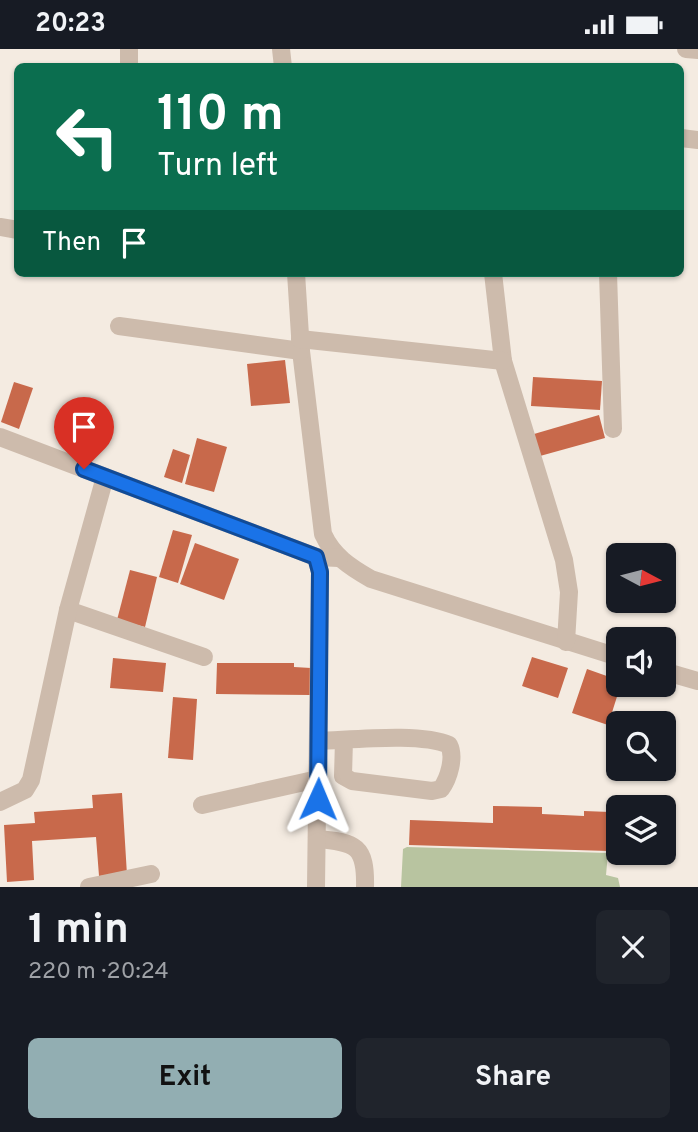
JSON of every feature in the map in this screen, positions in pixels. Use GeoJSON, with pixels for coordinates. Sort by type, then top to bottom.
{"type":"FeatureCollection","features":[{"type":"Feature","properties":{"kind":"street"},"geometry":{"type":"LineString","coordinates":[[686,49],[698,50]]}},
{"type":"Feature","properties":{"kind":"street"},"geometry":{"type":"LineString","coordinates":[[293,277],[323,534],[339,558],[371,579],[606,654]]}},
{"type":"Feature","properties":{"kind":"street"},"geometry":{"type":"LineString","coordinates":[[493,277],[503,362],[564,560],[569,592],[566,642]]}},
{"type":"Feature","properties":{"kind":"street"},"geometry":{"type":"LineString","coordinates":[[608,277],[613,429]]}},
{"type":"Feature","properties":{"kind":"street"},"geometry":{"type":"LineString","coordinates":[[119,326],[503,362]]}},
{"type":"Feature","properties":{"kind":"street"},"geometry":{"type":"LineString","coordinates":[[0,437],[316,557],[339,558]]}},
{"type":"Feature","properties":{"kind":"street"},"geometry":{"type":"LineString","coordinates":[[0,802],[25,790],[31,780],[68,610],[105,477]]}},
{"type":"Feature","properties":{"kind":"street"},"geometry":{"type":"LineString","coordinates":[[316,557],[320,572],[316,887]]}},
{"type":"Feature","properties":{"kind":"street"},"geometry":{"type":"LineString","coordinates":[[68,610],[204,657]]}},
{"type":"Feature","properties":{"kind":"street"},"geometry":{"type":"LineString","coordinates":[[676,675],[698,681]]}},
{"type":"Feature","properties":{"kind":"street"},"geometry":{"type":"LineString","coordinates":[[318,741],[344,740],[441,741],[449,745],[453,752],[446,781],[441,789],[432,791],[352,781],[344,776],[344,740]]}},
{"type":"Feature","properties":{"kind":"street"},"geometry":{"type":"LineString","coordinates":[[202,805],[318,779]]}},
{"type":"Feature","properties":{"kind":"street"},"geometry":{"type":"LineString","coordinates":[[317,839],[346,841],[358,849],[366,862],[365,887]]}},
{"type":"Feature","properties":{"kind":"street"},"geometry":{"type":"LineString","coordinates":[[89,887],[151,874]]}},
{"type":"Feature","properties":{"kind":"green space"},"geometry":{"type":"Polygon","coordinates":[[[403,849],[606,853],[606,875],[618,878],[620,887],[401,887],[403,849]]]}},
{"type":"Feature","properties":{"kind":"building"},"geometry":{"type":"Polygon","coordinates":[[[285,360],[290,403],[251,406],[247,364],[285,360]]]}},
{"type":"Feature","properties":{"kind":"building"},"geometry":{"type":"Polygon","coordinates":[[[533,377],[602,381],[600,410],[531,406],[533,377]]]}},
{"type":"Feature","properties":{"kind":"building"},"geometry":{"type":"Polygon","coordinates":[[[14,382],[33,388],[19,429],[1,422],[14,382]]]}},
{"type":"Feature","properties":{"kind":"building"},"geometry":{"type":"Polygon","coordinates":[[[599,415],[605,438],[540,456],[534,434],[599,415]]]}},
{"type":"Feature","properties":{"kind":"building"},"geometry":{"type":"Polygon","coordinates":[[[197,438],[227,447],[214,492],[185,484],[197,438]]]}},
{"type":"Feature","properties":{"kind":"building"},"geometry":{"type":"Polygon","coordinates":[[[173,449],[190,455],[182,483],[164,477],[173,449]]]}},
{"type":"Feature","properties":{"kind":"building"},"geometry":{"type":"Polygon","coordinates":[[[173,530],[192,535],[178,583],[159,577],[173,530]]]}},
{"type":"Feature","properties":{"kind":"building"},"geometry":{"type":"Polygon","coordinates":[[[195,543],[239,559],[224,600],[180,584],[195,543]]]}},
{"type":"Feature","properties":{"kind":"building"},"geometry":{"type":"Polygon","coordinates":[[[130,570],[157,577],[145,627],[117,620],[130,570]]]}},
{"type":"Feature","properties":{"kind":"building"},"geometry":{"type":"Polygon","coordinates":[[[532,657],[568,668],[558,698],[522,686],[532,657]]]}},
{"type":"Feature","properties":{"kind":"building"},"geometry":{"type":"Polygon","coordinates":[[[113,658],[166,663],[163,692],[110,688],[113,658]]]}},
{"type":"Feature","properties":{"kind":"building"},"geometry":{"type":"Polygon","coordinates":[[[217,663],[294,663],[294,667],[311,668],[311,695],[216,694],[217,663]]]}},
{"type":"Feature","properties":{"kind":"building"},"geometry":{"type":"Polygon","coordinates":[[[587,669],[606,676],[606,697],[617,697],[612,711],[606,711],[606,724],[572,713],[587,669]]]}},
{"type":"Feature","properties":{"kind":"building"},"geometry":{"type":"Polygon","coordinates":[[[173,697],[197,699],[193,760],[168,758],[173,697]]]}},
{"type":"Feature","properties":{"kind":"building"},"geometry":{"type":"Polygon","coordinates":[[[122,793],[127,875],[99,876],[96,837],[32,841],[34,880],[7,882],[4,825],[35,823],[34,812],[93,808],[92,795],[122,793]]]}},
{"type":"Feature","properties":{"kind":"building"},"geometry":{"type":"Polygon","coordinates":[[[493,806],[542,807],[542,814],[584,816],[584,811],[606,812],[606,851],[409,845],[410,820],[493,823],[493,806]]]}},
{"type":"Feature","properties":{"kind":"route"},"geometry":{"type":"LineString","coordinates":[[84,469],[316,557],[320,572],[318,799]]}}]}
